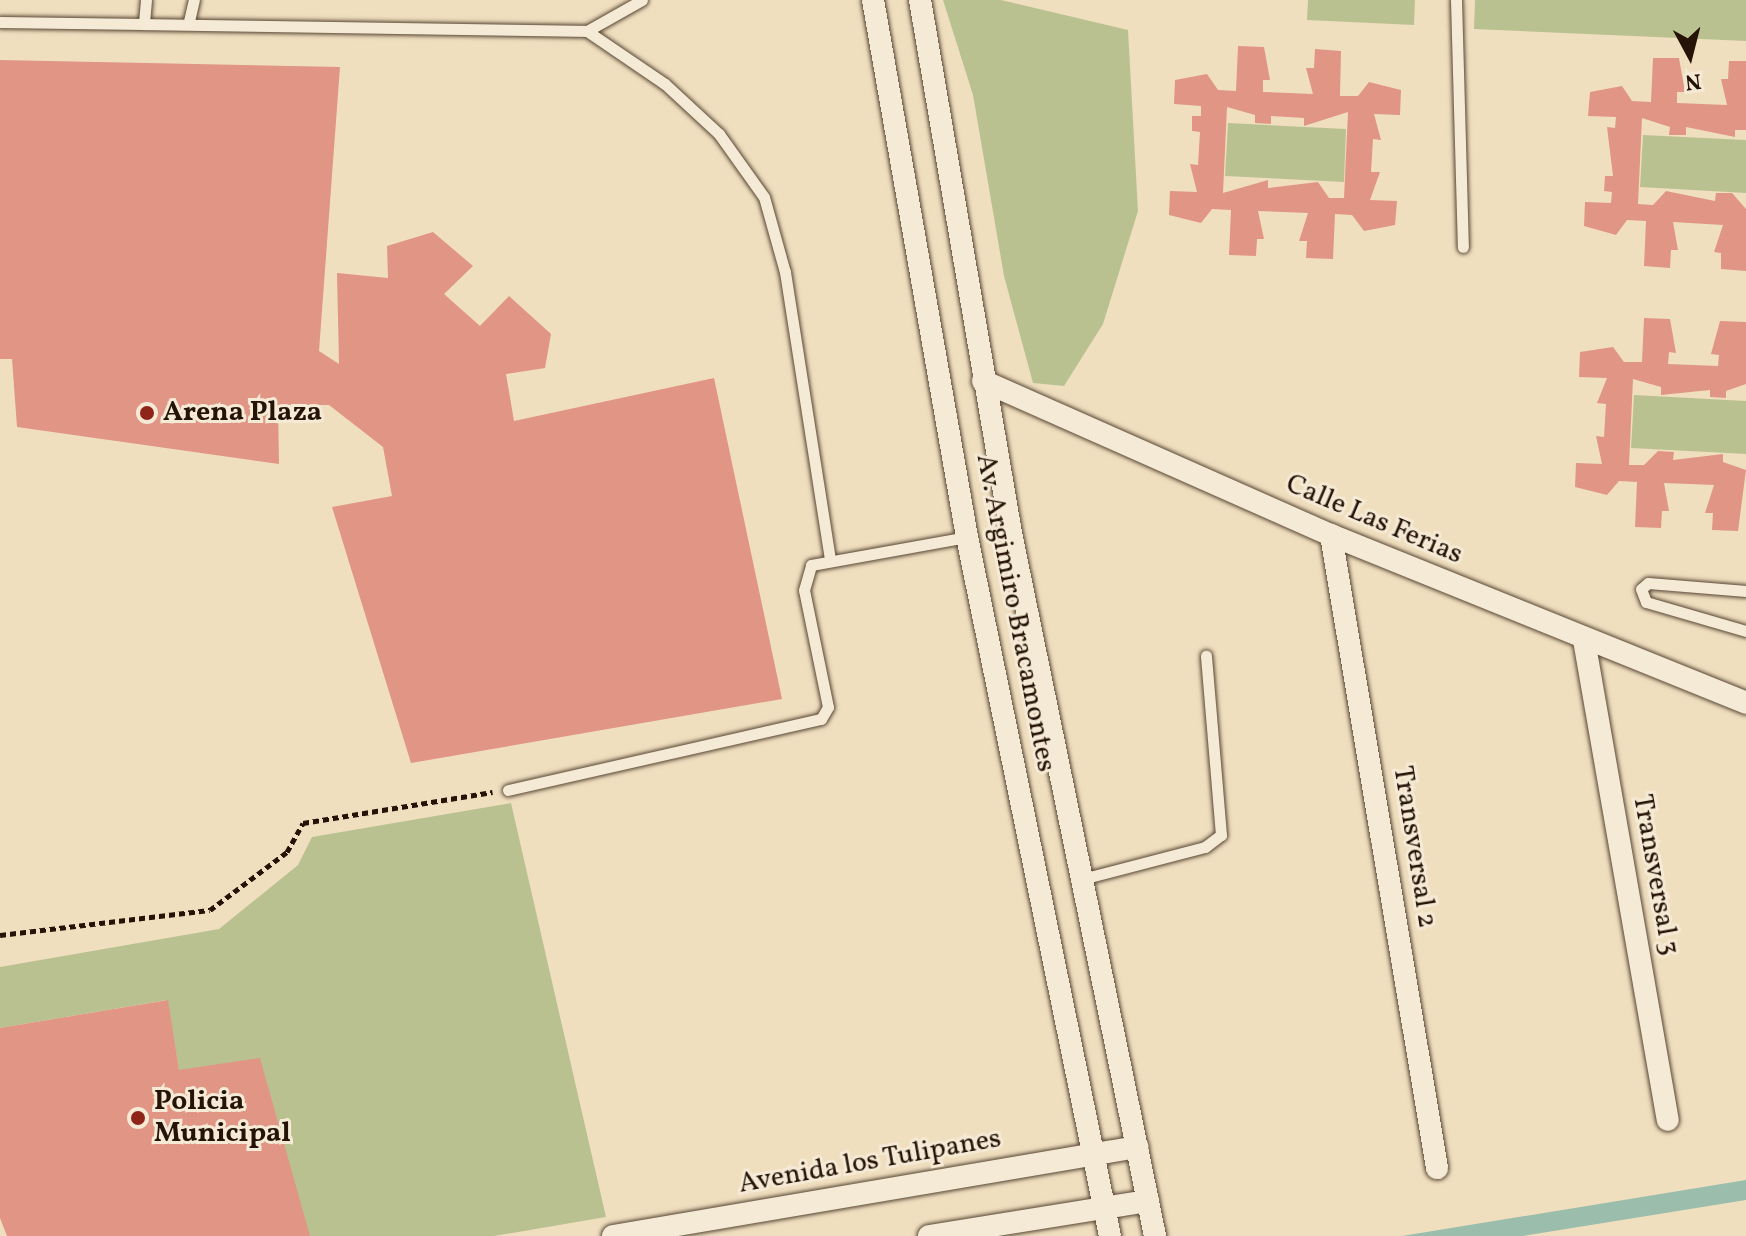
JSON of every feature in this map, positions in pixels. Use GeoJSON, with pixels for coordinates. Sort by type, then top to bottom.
{"type":"FeatureCollection","features":[{"type":"Feature","properties":{"kind":"street","name":"Av. Argimiro Bracamontes"},"geometry":{"type":"LineString","coordinates":[[873,0],[967,537],[1110,1236]]}},
{"type":"Feature","properties":{"kind":"street"},"geometry":{"type":"LineString","coordinates":[[920,0],[983,381],[1155,1236]]}},
{"type":"Feature","properties":{"kind":"street","name":"Calle Las Ferias"},"geometry":{"type":"LineString","coordinates":[[983,381],[1331,535],[1746,703]]}},
{"type":"Feature","properties":{"kind":"street","name":"Transversal 2"},"geometry":{"type":"LineString","coordinates":[[1331,535],[1437,1168]]}},
{"type":"Feature","properties":{"kind":"street","name":"Transversal 3"},"geometry":{"type":"LineString","coordinates":[[1584,640],[1668,1120]]}},
{"type":"Feature","properties":{"kind":"street","name":"Avenida los Tulipanes"},"geometry":{"type":"LineString","coordinates":[[613,1236],[1137,1147]]}},
{"type":"Feature","properties":{"kind":"street"},"geometry":{"type":"LineString","coordinates":[[929,1236],[1148,1201]]}},
{"type":"Feature","properties":{"kind":"lane"},"geometry":{"type":"LineString","coordinates":[[144,24],[146,0]]}},
{"type":"Feature","properties":{"kind":"lane"},"geometry":{"type":"LineString","coordinates":[[189,21],[194,0]]}},
{"type":"Feature","properties":{"kind":"lane"},"geometry":{"type":"LineString","coordinates":[[0,22],[144,24],[189,21],[587,31],[642,0]]}},
{"type":"Feature","properties":{"kind":"lane"},"geometry":{"type":"LineString","coordinates":[[1456,0],[1463,247]]}},
{"type":"Feature","properties":{"kind":"lane"},"geometry":{"type":"LineString","coordinates":[[587,31],[697,114],[764,197],[785,272],[830,559]]}},
{"type":"Feature","properties":{"kind":"lane"},"geometry":{"type":"LineString","coordinates":[[508,790],[821,719],[828,707],[804,576],[830,559],[967,537]]}},
{"type":"Feature","properties":{"kind":"lane"},"geometry":{"type":"LineString","coordinates":[[1746,591],[1648,583],[1641,589],[1646,602],[1746,631]]}},
{"type":"Feature","properties":{"kind":"lane"},"geometry":{"type":"LineString","coordinates":[[1082,879],[1205,847],[1221,835],[1206,656]]}},
{"type":"Feature","properties":{"kind":"path"},"geometry":{"type":"LineString","coordinates":[[0,935],[210,910],[287,852],[303,823],[508,790]]}},
{"type":"Feature","properties":{"kind":"shaded area"},"geometry":{"type":"Polygon","coordinates":[[[943,0],[1001,0],[1128,30],[1138,211],[1103,324],[1064,386],[1033,383],[1004,276],[973,95],[943,0]]]}},
{"type":"Feature","properties":{"kind":"shaded area"},"geometry":{"type":"Polygon","coordinates":[[[1308,0],[1415,0],[1414,25],[1307,20],[1308,0]]]}},
{"type":"Feature","properties":{"kind":"shaded area"},"geometry":{"type":"Polygon","coordinates":[[[1475,0],[1746,0],[1746,41],[1474,29],[1475,0]]]}},
{"type":"Feature","properties":{"kind":"shaded area"},"geometry":{"type":"Polygon","coordinates":[[[1228,123],[1346,129],[1344,182],[1225,176],[1228,123]]]}},
{"type":"Feature","properties":{"kind":"shaded area"},"geometry":{"type":"Polygon","coordinates":[[[1643,135],[1746,140],[1746,193],[1640,187],[1643,135]]]}},
{"type":"Feature","properties":{"kind":"shaded area"},"geometry":{"type":"Polygon","coordinates":[[[1634,395],[1746,401],[1746,454],[1631,448],[1634,395]]]}},
{"type":"Feature","properties":{"kind":"shaded area"},"geometry":{"type":"Polygon","coordinates":[[[511,803],[606,1217],[494,1236],[310,1236],[179,1070],[167,1000],[0,1028],[0,967],[219,929],[298,865],[312,837],[511,803]]]}},
{"type":"Feature","properties":{"kind":"shaded area"},"geometry":{"type":"Polygon","coordinates":[[[1746,1180],[1746,1200],[1523,1236],[1402,1236],[1746,1180]]]}},
{"type":"Feature","properties":{"kind":"building"},"geometry":{"type":"Polygon","coordinates":[[[1238,46],[1264,47],[1270,80],[1263,80],[1263,92],[1313,94],[1306,68],[1314,68],[1315,49],[1341,51],[1340,96],[1358,96],[1369,82],[1401,90],[1400,115],[1374,114],[1381,140],[1373,139],[1371,172],[1380,172],[1370,200],[1397,201],[1395,225],[1364,231],[1352,215],[1335,214],[1333,259],[1306,258],[1307,241],[1299,241],[1308,213],[1258,211],[1264,239],[1257,239],[1256,256],[1229,255],[1231,210],[1212,209],[1201,223],[1169,215],[1170,191],[1197,192],[1190,164],[1198,165],[1200,132],[1192,131],[1192,116],[1201,116],[1201,106],[1174,104],[1175,80],[1207,74],[1218,90],[1236,91],[1238,46]],[[1227,107],[1223,193],[1268,180],[1268,188],[1318,182],[1329,198],[1344,198],[1348,112],[1304,126],[1304,118],[1271,116],[1271,124],[1255,123],[1255,115],[1227,107]]]}},
{"type":"Feature","properties":{"kind":"building"},"geometry":{"type":"Polygon","coordinates":[[[1653,58],[1679,58],[1685,92],[1677,92],[1677,103],[1727,105],[1721,79],[1728,79],[1729,61],[1746,61],[1746,130],[1735,130],[1735,137],[1686,127],[1686,135],[1669,135],[1670,127],[1642,118],[1638,204],[1653,205],[1666,191],[1715,201],[1716,193],[1732,193],[1746,209],[1746,271],[1721,269],[1721,253],[1714,252],[1723,225],[1673,222],[1678,250],[1671,250],[1670,268],[1644,266],[1646,221],[1627,220],[1616,235],[1584,226],[1585,202],[1611,203],[1612,192],[1604,191],[1605,176],[1613,176],[1607,127],[1615,128],[1616,117],[1588,116],[1590,92],[1622,86],[1632,101],[1651,102],[1653,58]]]}},
{"type":"Feature","properties":{"kind":"building","name":"Arena Plaza"},"geometry":{"type":"Polygon","coordinates":[[[0,60],[340,67],[319,351],[339,364],[337,273],[388,278],[387,246],[433,232],[473,266],[444,294],[480,326],[509,296],[551,334],[545,368],[506,374],[514,421],[714,378],[782,699],[411,763],[332,507],[392,496],[383,447],[329,405],[278,405],[279,464],[17,427],[12,359],[0,359],[0,60]]]}},
{"type":"Feature","properties":{"kind":"building"},"geometry":{"type":"Polygon","coordinates":[[[1644,318],[1670,319],[1676,353],[1669,352],[1668,364],[1718,366],[1719,355],[1711,354],[1720,321],[1746,322],[1746,384],[1726,391],[1726,398],[1710,397],[1710,390],[1661,395],[1661,387],[1633,379],[1629,465],[1644,465],[1658,451],[1674,452],[1673,460],[1723,454],[1723,462],[1746,470],[1738,531],[1712,530],[1713,513],[1705,513],[1714,485],[1664,483],[1669,511],[1662,511],[1661,528],[1635,527],[1637,482],[1619,481],[1607,495],[1575,487],[1576,463],[1602,464],[1596,436],[1604,437],[1606,404],[1597,403],[1607,378],[1579,377],[1580,352],[1613,347],[1624,362],[1642,362],[1644,318]]]}},
{"type":"Feature","properties":{"kind":"building","name":"Policia Municipal"},"geometry":{"type":"Polygon","coordinates":[[[168,1000],[179,1070],[260,1058],[310,1236],[7,1236],[0,1218],[0,1028],[168,1000]]]}},
{"type":"Feature","properties":{"kind":"place","name":"Arena Plaza"},"geometry":{"type":"Point","coordinates":[147,413]}},
{"type":"Feature","properties":{"kind":"place","name":"Policia Municipal"},"geometry":{"type":"Point","coordinates":[138,1118]}}]}
